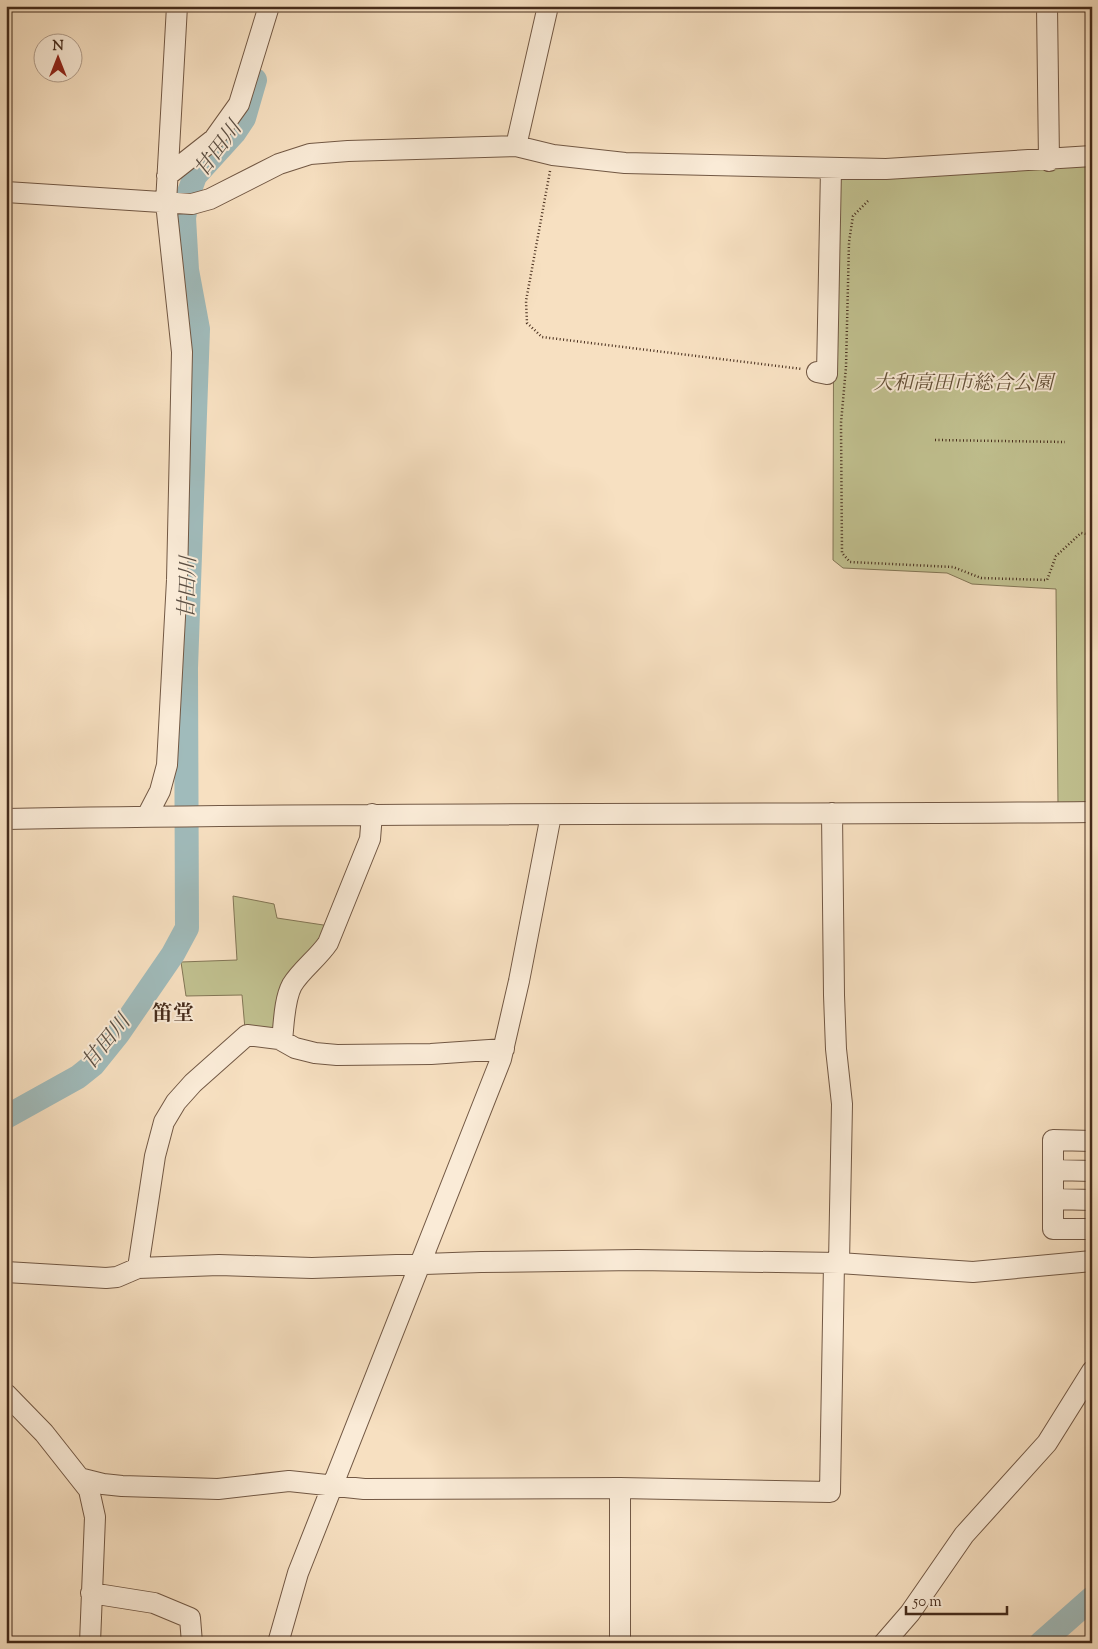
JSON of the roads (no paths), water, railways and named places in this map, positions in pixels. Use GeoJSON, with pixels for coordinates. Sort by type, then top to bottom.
{"type":"FeatureCollection","features":[{"type":"Feature","properties":{"kind":"street"},"geometry":{"type":"LineString","coordinates":[[147,816],[160,791],[167,765],[177,580],[182,352],[177,203],[167,176],[177,6]]}},
{"type":"Feature","properties":{"kind":"street"},"geometry":{"type":"LineString","coordinates":[[167,176],[214,139],[239,104],[269,6]]}},
{"type":"Feature","properties":{"kind":"street"},"geometry":{"type":"LineString","coordinates":[[516,146],[548,6]]}},
{"type":"Feature","properties":{"kind":"street"},"geometry":{"type":"LineString","coordinates":[[1047,6],[1049,161]]}},
{"type":"Feature","properties":{"kind":"street"},"geometry":{"type":"LineString","coordinates":[[6,192],[177,203],[210,198],[279,164],[310,154],[516,146],[553,154],[625,163],[831,169],[886,169],[1049,161],[1092,156]]}},
{"type":"Feature","properties":{"kind":"street"},"geometry":{"type":"LineString","coordinates":[[817,372],[827,374],[831,169]]}},
{"type":"Feature","properties":{"kind":"street"},"geometry":{"type":"LineString","coordinates":[[6,819],[372,814],[1092,812]]}},
{"type":"Feature","properties":{"kind":"street"},"geometry":{"type":"LineString","coordinates":[[83,1479],[102,1484],[122,1486],[218,1489],[288,1481],[332,1486],[390,1489],[620,1488],[830,1492],[842,1104],[836,1049],[834,995],[832,813]]}},
{"type":"Feature","properties":{"kind":"street"},"geometry":{"type":"LineString","coordinates":[[282,1040],[292,985],[319,957],[328,943],[370,839],[372,814]]}},
{"type":"Feature","properties":{"kind":"street"},"geometry":{"type":"LineString","coordinates":[[278,1643],[298,1573],[504,1049],[552,815]]}},
{"type":"Feature","properties":{"kind":"street"},"geometry":{"type":"LineString","coordinates":[[138,1268],[155,1156],[164,1122],[176,1102],[192,1082],[247,1035],[282,1040],[295,1048],[315,1053],[337,1055],[431,1054],[504,1049]]}},
{"type":"Feature","properties":{"kind":"street"},"geometry":{"type":"LineString","coordinates":[[1092,1141],[1053,1140],[1053,1229],[1092,1229]]}},
{"type":"Feature","properties":{"kind":"street"},"geometry":{"type":"LineString","coordinates":[[1053,1170],[1092,1171]]}},
{"type":"Feature","properties":{"kind":"street"},"geometry":{"type":"LineString","coordinates":[[1053,1199],[1092,1200]]}},
{"type":"Feature","properties":{"kind":"street"},"geometry":{"type":"LineString","coordinates":[[6,1272],[106,1278],[117,1277],[138,1268],[219,1265],[312,1268],[584,1259],[837,1264],[973,1272],[1092,1261]]}},
{"type":"Feature","properties":{"kind":"street"},"geometry":{"type":"LineString","coordinates":[[884,1643],[904,1621],[964,1535],[1047,1443],[1092,1371]]}},
{"type":"Feature","properties":{"kind":"street"},"geometry":{"type":"LineString","coordinates":[[6,1394],[44,1433],[83,1479],[89,1490],[94,1517],[90,1643]]}},
{"type":"Feature","properties":{"kind":"street"},"geometry":{"type":"LineString","coordinates":[[620,1488],[620,1643]]}},
{"type":"Feature","properties":{"kind":"street"},"geometry":{"type":"LineString","coordinates":[[91,1593],[154,1602],[190,1618],[192,1643]]}},
{"type":"Feature","properties":{"kind":"waterway","name":"甘田川"},"geometry":{"type":"LineString","coordinates":[[6,1117],[78,1077],[93,1065],[118,1034],[173,954],[187,928],[186,668],[198,329],[187,270],[184,218],[188,195],[195,176],[234,133],[244,118],[255,80]]}},
{"type":"Feature","properties":{"kind":"waterway"},"geometry":{"type":"LineString","coordinates":[[1041,1643],[1092,1598]]}},
{"type":"Feature","properties":{"kind":"district","name":"笛堂"},"geometry":{"type":"Point","coordinates":[173,1015]}},
{"type":"Feature","properties":{"kind":"park label","name":"大和高田市総合公園"},"geometry":{"type":"Point","coordinates":[963,384]}}]}
